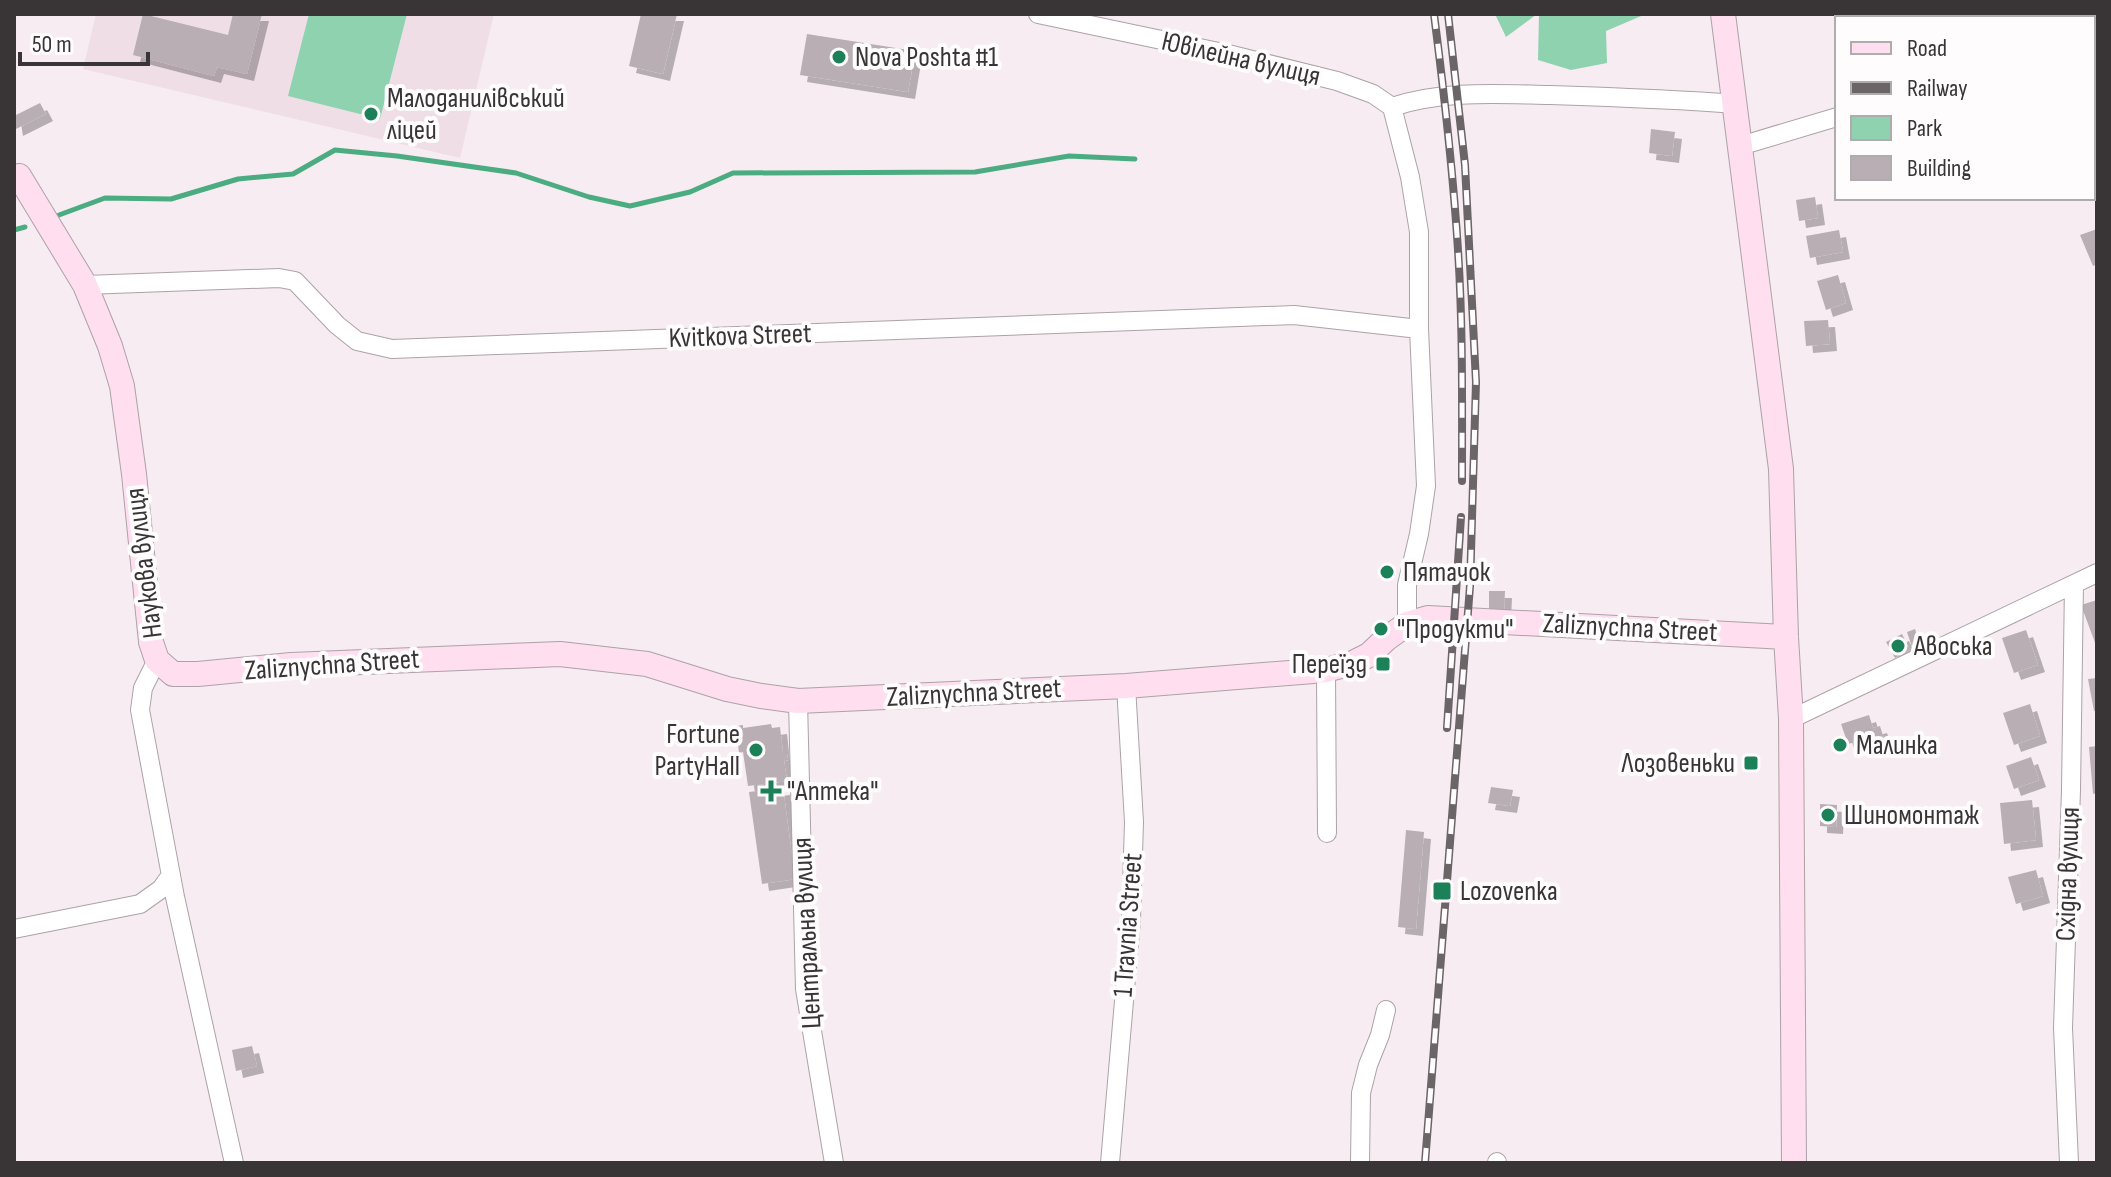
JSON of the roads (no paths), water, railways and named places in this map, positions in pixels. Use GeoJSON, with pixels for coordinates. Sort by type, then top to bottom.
{"type":"FeatureCollection","features":[{"type":"Feature","properties":{"kind":"street","name":"Ювілейна вулиця"},"geometry":{"type":"LineString","coordinates":[[1038,14],[1215,51],[1337,81],[1373,94],[1392,107]]}},
{"type":"Feature","properties":{"kind":"street"},"geometry":{"type":"LineString","coordinates":[[1723,14],[1781,469],[1791,719],[1794,1163]]}},
{"type":"Feature","properties":{"kind":"street"},"geometry":{"type":"LineString","coordinates":[[1407,624],[1407,585],[1426,486],[1419,329],[1419,232],[1410,177],[1392,107],[1415,99],[1485,94],[1646,98],[1735,104]]}},
{"type":"Feature","properties":{"kind":"street"},"geometry":{"type":"LineString","coordinates":[[1740,146],[1835,118]]}},
{"type":"Feature","properties":{"kind":"street","name":"Наукова вулиця"},"geometry":{"type":"LineString","coordinates":[[16,174],[85,285],[110,346],[122,386],[151,642],[157,660],[143,688],[140,710],[171,875],[234,1163]]}},
{"type":"Feature","properties":{"kind":"street","name":"Kvitkova Street"},"geometry":{"type":"LineString","coordinates":[[85,285],[279,278],[295,281],[337,325],[357,341],[392,349],[1294,315],[1419,329]]}},
{"type":"Feature","properties":{"kind":"street"},"geometry":{"type":"LineString","coordinates":[[1791,719],[2097,573]]}},
{"type":"Feature","properties":{"kind":"street","name":"Східна вулиця"},"geometry":{"type":"LineString","coordinates":[[2069,1163],[2063,1028],[2074,584]]}},
{"type":"Feature","properties":{"kind":"street","name":"Zaliznychna Street"},"geometry":{"type":"LineString","coordinates":[[157,660],[173,674],[198,674],[291,665],[560,654],[647,664],[727,689],[798,701],[1126,686],[1326,670],[1369,655],[1407,624],[1428,618],[1786,637]]}},
{"type":"Feature","properties":{"kind":"street"},"geometry":{"type":"LineString","coordinates":[[1326,670],[1327,833]]}},
{"type":"Feature","properties":{"kind":"street","name":"1 Travnia Street"},"geometry":{"type":"LineString","coordinates":[[1110,1163],[1131,920],[1134,822],[1126,686]]}},
{"type":"Feature","properties":{"kind":"street","name":"Центральна вулиця"},"geometry":{"type":"LineString","coordinates":[[798,701],[805,989],[834,1163]]}},
{"type":"Feature","properties":{"kind":"street"},"geometry":{"type":"LineString","coordinates":[[14,929],[140,904],[155,895],[171,875]]}},
{"type":"Feature","properties":{"kind":"street"},"geometry":{"type":"LineString","coordinates":[[1360,1163],[1361,1093],[1386,1010]]}},
{"type":"Feature","properties":{"kind":"waterway"},"geometry":{"type":"LineString","coordinates":[[59,215],[105,198],[171,199],[238,179],[293,174],[335,150],[516,173],[589,197],[630,206],[690,192],[733,173],[975,172],[1069,156],[1135,159]]}},
{"type":"Feature","properties":{"kind":"waterway"},"geometry":{"type":"LineString","coordinates":[[14,230],[25,227]]}},
{"type":"Feature","properties":{"kind":"railway"},"geometry":{"type":"LineString","coordinates":[[1434,14],[1458,250],[1462,481]]}},
{"type":"Feature","properties":{"kind":"railway"},"geometry":{"type":"LineString","coordinates":[[1425,1163],[1470,586],[1476,382],[1465,165],[1448,14]]}},
{"type":"Feature","properties":{"kind":"railway"},"geometry":{"type":"LineString","coordinates":[[1447,728],[1461,517]]}},
{"type":"Feature","properties":{"kind":"place","name":"Nova Poshta #1"},"geometry":{"type":"Point","coordinates":[839,57]}},
{"type":"Feature","properties":{"kind":"place","name":"Малоданилівський ліцей"},"geometry":{"type":"Point","coordinates":[371,114]}},
{"type":"Feature","properties":{"kind":"place","name":"Пятачок"},"geometry":{"type":"Point","coordinates":[1387,572]}},
{"type":"Feature","properties":{"kind":"place","name":"\"Продукти\""},"geometry":{"type":"Point","coordinates":[1381,629]}},
{"type":"Feature","properties":{"kind":"place","name":"Авоська"},"geometry":{"type":"Point","coordinates":[1898,646]}},
{"type":"Feature","properties":{"kind":"place","name":"Переїзд"},"geometry":{"type":"Point","coordinates":[1383,664]}},
{"type":"Feature","properties":{"kind":"place","name":"Малинка"},"geometry":{"type":"Point","coordinates":[1840,745]}},
{"type":"Feature","properties":{"kind":"place","name":"Fortune PartyHall"},"geometry":{"type":"Point","coordinates":[756,750]}},
{"type":"Feature","properties":{"kind":"place","name":"Лозовеньки"},"geometry":{"type":"Point","coordinates":[1751,763]}},
{"type":"Feature","properties":{"kind":"place","name":"\"Аптека\""},"geometry":{"type":"Point","coordinates":[771,791]}},
{"type":"Feature","properties":{"kind":"place","name":"Шиномонтаж"},"geometry":{"type":"Point","coordinates":[1828,815]}},
{"type":"Feature","properties":{"kind":"place","name":"Lozovenka"},"geometry":{"type":"Point","coordinates":[1442,891]}}]}
